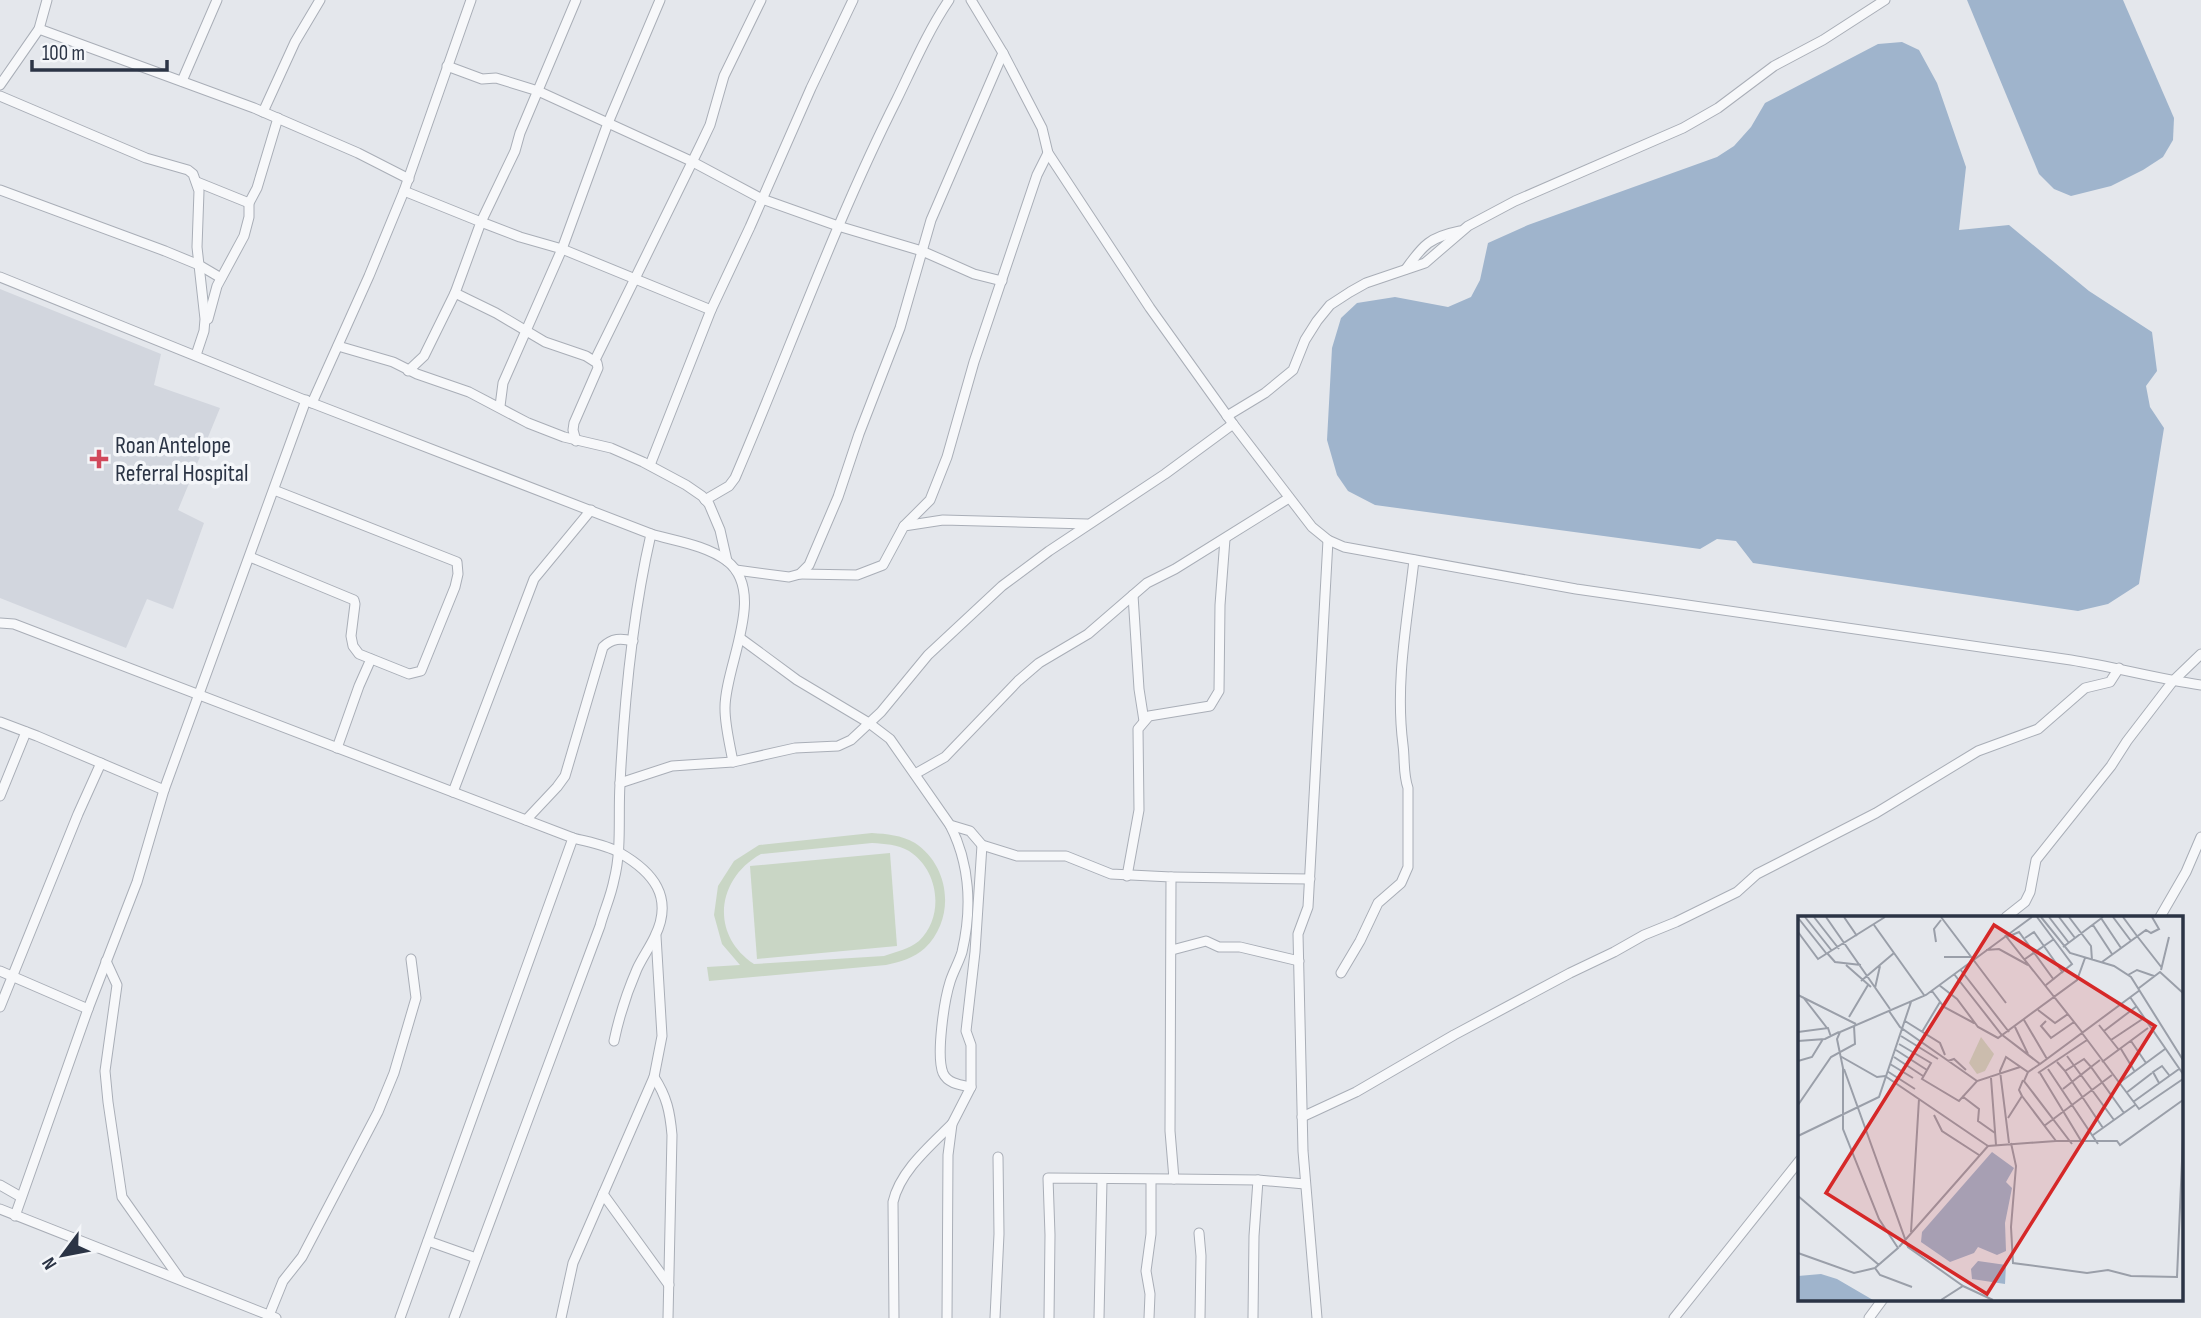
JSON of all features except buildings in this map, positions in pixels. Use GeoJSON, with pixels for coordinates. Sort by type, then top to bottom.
{"type":"FeatureCollection","features":[{"type":"Feature","properties":{"kind":"street"},"geometry":{"type":"LineString","coordinates":[[0,85],[39,29],[47,0]]}},
{"type":"Feature","properties":{"kind":"street"},"geometry":{"type":"LineString","coordinates":[[182,81],[217,0]]}},
{"type":"Feature","properties":{"kind":"street"},"geometry":{"type":"LineString","coordinates":[[263,112],[295,42],[320,0]]}},
{"type":"Feature","properties":{"kind":"street"},"geometry":{"type":"LineString","coordinates":[[408,371],[424,356],[455,293],[481,222],[515,151],[520,133],[576,0]]}},
{"type":"Feature","properties":{"kind":"street"},"geometry":{"type":"LineString","coordinates":[[500,406],[503,383],[562,249],[608,123],[660,0]]}},
{"type":"Feature","properties":{"kind":"street"},"geometry":{"type":"LineString","coordinates":[[576,441],[574,422],[598,368],[595,360],[710,125],[728,66],[761,0]]}},
{"type":"Feature","properties":{"kind":"street"},"geometry":{"type":"LineString","coordinates":[[650,465],[711,310],[853,0]]}},
{"type":"Feature","properties":{"kind":"street"},"geometry":{"type":"LineString","coordinates":[[705,500],[729,486],[735,478],[838,226],[880,132],[949,0]]}},
{"type":"Feature","properties":{"kind":"street"},"geometry":{"type":"LineString","coordinates":[[971,0],[1003,53],[1042,128],[1048,153],[1143,297],[1289,498],[1312,527],[1328,540],[1344,547],[1590,591],[2119,668],[2201,685]]}},
{"type":"Feature","properties":{"kind":"street"},"geometry":{"type":"LineString","coordinates":[[1227,415],[1265,393],[1293,370],[1308,334],[1330,305],[1366,283],[1433,258],[1462,231],[1515,201],[1683,128],[1718,108],[1774,66],[1823,40],[1885,0]]}},
{"type":"Feature","properties":{"kind":"street"},"geometry":{"type":"LineString","coordinates":[[15,1216],[88,1009],[137,882],[164,790],[198,694],[274,490],[309,401],[338,346],[409,179],[470,1]]}},
{"type":"Feature","properties":{"kind":"street"},"geometry":{"type":"LineString","coordinates":[[39,29],[278,118],[409,179]]}},
{"type":"Feature","properties":{"kind":"street"},"geometry":{"type":"LineString","coordinates":[[800,574],[818,545],[838,497],[859,433],[900,328],[930,220],[1003,53]]}},
{"type":"Feature","properties":{"kind":"street"},"geometry":{"type":"LineString","coordinates":[[447,66],[482,79],[496,78],[538,91],[691,161],[762,199],[838,226],[922,251],[974,274],[1002,281]]}},
{"type":"Feature","properties":{"kind":"street"},"geometry":{"type":"LineString","coordinates":[[0,96],[146,158],[188,170],[197,182],[199,191],[199,265],[205,307],[204,331]]}},
{"type":"Feature","properties":{"kind":"street"},"geometry":{"type":"LineString","coordinates":[[196,355],[221,278],[244,236],[249,203],[257,188],[278,118]]}},
{"type":"Feature","properties":{"kind":"street"},"geometry":{"type":"LineString","coordinates":[[736,570],[789,577],[800,574],[857,575],[883,565],[904,526],[930,500],[947,457],[974,362],[1037,175],[1048,153]]}},
{"type":"Feature","properties":{"kind":"street"},"geometry":{"type":"LineString","coordinates":[[197,182],[249,203]]}},
{"type":"Feature","properties":{"kind":"street"},"geometry":{"type":"LineString","coordinates":[[0,190],[199,265],[221,278]]}},
{"type":"Feature","properties":{"kind":"street"},"geometry":{"type":"LineString","coordinates":[[404,191],[520,237],[562,249],[711,310]]}},
{"type":"Feature","properties":{"kind":"street"},"geometry":{"type":"LineString","coordinates":[[1406,269],[1418,251],[1430,240],[1462,231]]}},
{"type":"Feature","properties":{"kind":"street"},"geometry":{"type":"LineString","coordinates":[[0,277],[309,401],[651,534],[689,544],[727,561],[741,577],[743,588],[740,638],[729,677],[725,708],[733,762]]}},
{"type":"Feature","properties":{"kind":"street"},"geometry":{"type":"LineString","coordinates":[[455,293],[545,342],[595,360]]}},
{"type":"Feature","properties":{"kind":"street"},"geometry":{"type":"LineString","coordinates":[[338,346],[393,362],[408,371],[469,392],[528,423],[576,441],[611,448],[687,485],[705,500],[720,530],[727,561]]}},
{"type":"Feature","properties":{"kind":"street"},"geometry":{"type":"LineString","coordinates":[[620,783],[672,766],[733,762],[795,748],[838,746],[850,740],[881,712],[928,655],[1002,586],[1233,424]]}},
{"type":"Feature","properties":{"kind":"street"},"geometry":{"type":"LineString","coordinates":[[250,557],[354,600],[351,636],[353,646],[359,654],[409,674],[421,671],[455,587],[459,567],[457,562],[274,490]]}},
{"type":"Feature","properties":{"kind":"street"},"geometry":{"type":"LineString","coordinates":[[915,774],[945,757],[1018,681],[1039,663],[1088,634],[1147,583],[1175,569],[1289,498]]}},
{"type":"Feature","properties":{"kind":"street"},"geometry":{"type":"LineString","coordinates":[[453,792],[534,579],[591,510]]}},
{"type":"Feature","properties":{"kind":"street"},"geometry":{"type":"LineString","coordinates":[[904,526],[943,520],[1089,524]]}},
{"type":"Feature","properties":{"kind":"street"},"geometry":{"type":"LineString","coordinates":[[454,1318],[600,926],[615,879],[620,783],[633,641],[651,534]]}},
{"type":"Feature","properties":{"kind":"street"},"geometry":{"type":"LineString","coordinates":[[1127,876],[1139,810],[1138,729],[1149,716],[1210,706],[1219,691],[1220,605],[1225,539]]}},
{"type":"Feature","properties":{"kind":"street"},"geometry":{"type":"LineString","coordinates":[[1317,1318],[1305,1184],[1298,934],[1308,907],[1328,540]]}},
{"type":"Feature","properties":{"kind":"street"},"geometry":{"type":"LineString","coordinates":[[1341,973],[1360,942],[1378,903],[1401,884],[1408,867],[1408,788],[1404,776],[1399,704],[1413,560]]}},
{"type":"Feature","properties":{"kind":"street"},"geometry":{"type":"LineString","coordinates":[[1133,595],[1139,690],[1144,722]]}},
{"type":"Feature","properties":{"kind":"street"},"geometry":{"type":"LineString","coordinates":[[0,623],[14,624],[573,838],[618,851],[650,876],[658,886],[663,915],[637,970],[614,1041]]}},
{"type":"Feature","properties":{"kind":"street"},"geometry":{"type":"LineString","coordinates":[[526,820],[565,776],[603,647],[609,641],[622,638],[633,641]]}},
{"type":"Feature","properties":{"kind":"street"},"geometry":{"type":"LineString","coordinates":[[740,638],[797,680],[869,723],[890,739],[950,825],[962,854],[967,877],[968,906],[961,953],[949,983],[942,1022],[941,1062],[942,1072],[951,1083],[971,1087]]}},
{"type":"Feature","properties":{"kind":"street"},"geometry":{"type":"LineString","coordinates":[[2007,916],[2025,902],[2030,892],[2036,860],[2111,766],[2173,681],[2201,654]]}},
{"type":"Feature","properties":{"kind":"street"},"geometry":{"type":"LineString","coordinates":[[337,748],[371,659]]}},
{"type":"Feature","properties":{"kind":"street"},"geometry":{"type":"LineString","coordinates":[[1302,1118],[1356,1092],[1454,1035],[1559,979],[1644,935],[1737,892],[1757,874],[1876,813],[1978,751],[2038,729],[2085,688],[2110,682],[2119,668]]}},
{"type":"Feature","properties":{"kind":"street"},"geometry":{"type":"LineString","coordinates":[[0,722],[164,790]]}},
{"type":"Feature","properties":{"kind":"street"},"geometry":{"type":"LineString","coordinates":[[0,796],[26,732]]}},
{"type":"Feature","properties":{"kind":"street"},"geometry":{"type":"LineString","coordinates":[[0,1007],[101,763]]}},
{"type":"Feature","properties":{"kind":"street"},"geometry":{"type":"LineString","coordinates":[[950,825],[970,831],[982,845],[1017,856],[1066,856],[1111,874],[1310,879]]}},
{"type":"Feature","properties":{"kind":"street"},"geometry":{"type":"LineString","coordinates":[[2161,916],[2186,872],[2201,837]]}},
{"type":"Feature","properties":{"kind":"street"},"geometry":{"type":"LineString","coordinates":[[400,1318],[573,838]]}},
{"type":"Feature","properties":{"kind":"street"},"geometry":{"type":"LineString","coordinates":[[894,1318],[895,1194],[908,1172],[952,1124],[971,1087],[971,1045],[965,1031],[975,952],[982,845]]}},
{"type":"Feature","properties":{"kind":"street"},"geometry":{"type":"LineString","coordinates":[[1171,877],[1170,1120],[1174,1179]]}},
{"type":"Feature","properties":{"kind":"street"},"geometry":{"type":"LineString","coordinates":[[561,1318],[573,1263],[654,1077],[662,1036],[656,934]]}},
{"type":"Feature","properties":{"kind":"street"},"geometry":{"type":"LineString","coordinates":[[1172,950],[1206,941],[1227,949],[1240,947],[1299,961]]}},
{"type":"Feature","properties":{"kind":"street"},"geometry":{"type":"LineString","coordinates":[[0,1209],[271,1317],[283,1281],[302,1257],[378,1112],[394,1073],[400,1045],[416,998],[411,959]]}},
{"type":"Feature","properties":{"kind":"street"},"geometry":{"type":"LineString","coordinates":[[106,961],[117,985],[105,1071],[122,1197],[180,1279]]}},
{"type":"Feature","properties":{"kind":"street"},"geometry":{"type":"LineString","coordinates":[[0,971],[88,1009]]}},
{"type":"Feature","properties":{"kind":"street"},"geometry":{"type":"LineString","coordinates":[[654,1077],[666,1095],[670,1114],[668,1318]]}},
{"type":"Feature","properties":{"kind":"street"},"geometry":{"type":"LineString","coordinates":[[947,1318],[948,1155],[952,1124]]}},
{"type":"Feature","properties":{"kind":"street"},"geometry":{"type":"LineString","coordinates":[[995,1318],[999,1234],[998,1157]]}},
{"type":"Feature","properties":{"kind":"street"},"geometry":{"type":"LineString","coordinates":[[1674,1318],[1798,1163]]}},
{"type":"Feature","properties":{"kind":"street"},"geometry":{"type":"LineString","coordinates":[[1049,1318],[1048,1178],[1258,1180],[1305,1184]]}},
{"type":"Feature","properties":{"kind":"street"},"geometry":{"type":"LineString","coordinates":[[1100,1318],[1102,1180]]}},
{"type":"Feature","properties":{"kind":"street"},"geometry":{"type":"LineString","coordinates":[[1149,1318],[1150,1294],[1146,1271],[1151,1234],[1151,1180]]}},
{"type":"Feature","properties":{"kind":"street"},"geometry":{"type":"LineString","coordinates":[[1253,1318],[1258,1180]]}},
{"type":"Feature","properties":{"kind":"street"},"geometry":{"type":"LineString","coordinates":[[0,1185],[22,1197]]}},
{"type":"Feature","properties":{"kind":"street"},"geometry":{"type":"LineString","coordinates":[[603,1194],[670,1286]]}},
{"type":"Feature","properties":{"kind":"street"},"geometry":{"type":"LineString","coordinates":[[1199,1233],[1200,1318]]}},
{"type":"Feature","properties":{"kind":"street"},"geometry":{"type":"LineString","coordinates":[[428,1241],[476,1258]]}},
{"type":"Feature","properties":{"kind":"street"},"geometry":{"type":"LineString","coordinates":[[1869,1318],[1882,1300]]}},
{"type":"Feature","properties":{"kind":"shaded area","name":"Roan Antelope Referral Hospital"},"geometry":{"type":"Polygon","coordinates":[[[0,289],[161,354],[154,385],[220,408],[178,510],[204,523],[173,609],[147,599],[126,648],[0,598],[0,289]]]}},
{"type":"Feature","properties":{"kind":"green space"},"geometry":{"type":"Polygon","coordinates":[[[872,833],[910,840],[927,853],[942,878],[945,908],[935,936],[925,948],[912,957],[886,965],[709,981],[707,967],[740,965],[722,944],[714,915],[718,886],[734,861],[759,845],[872,833]],[[872,843],[761,854],[746,865],[727,892],[724,908],[730,938],[740,952],[754,964],[884,956],[919,941],[933,919],[935,907],[935,894],[927,870],[909,851],[872,843]]]}},
{"type":"Feature","properties":{"kind":"green space"},"geometry":{"type":"Polygon","coordinates":[[[890,853],[897,946],[757,959],[750,866],[890,853]]]}},
{"type":"Feature","properties":{"kind":"water"},"geometry":{"type":"Polygon","coordinates":[[[1967,0],[2123,0],[2174,118],[2173,140],[2163,157],[2111,186],[2071,196],[2054,189],[2039,174],[1967,0]]]}},
{"type":"Feature","properties":{"kind":"water"},"geometry":{"type":"Polygon","coordinates":[[[1902,42],[1919,50],[1937,83],[1966,167],[1959,230],[2009,225],[2089,291],[2152,332],[2157,371],[2146,386],[2150,407],[2164,428],[2139,584],[2108,604],[2078,611],[1753,563],[1736,541],[1717,539],[1700,549],[1375,505],[1348,491],[1337,475],[1327,440],[1332,348],[1341,318],[1357,303],[1395,297],[1448,307],[1471,297],[1480,280],[1488,243],[1528,225],[1717,157],[1734,146],[1751,127],[1765,103],[1878,44],[1902,42]]]}},
{"type":"Feature","properties":{"kind":"place","name":"Roan Antelope Referral Hospital"},"geometry":{"type":"Point","coordinates":[99,459]}}]}
